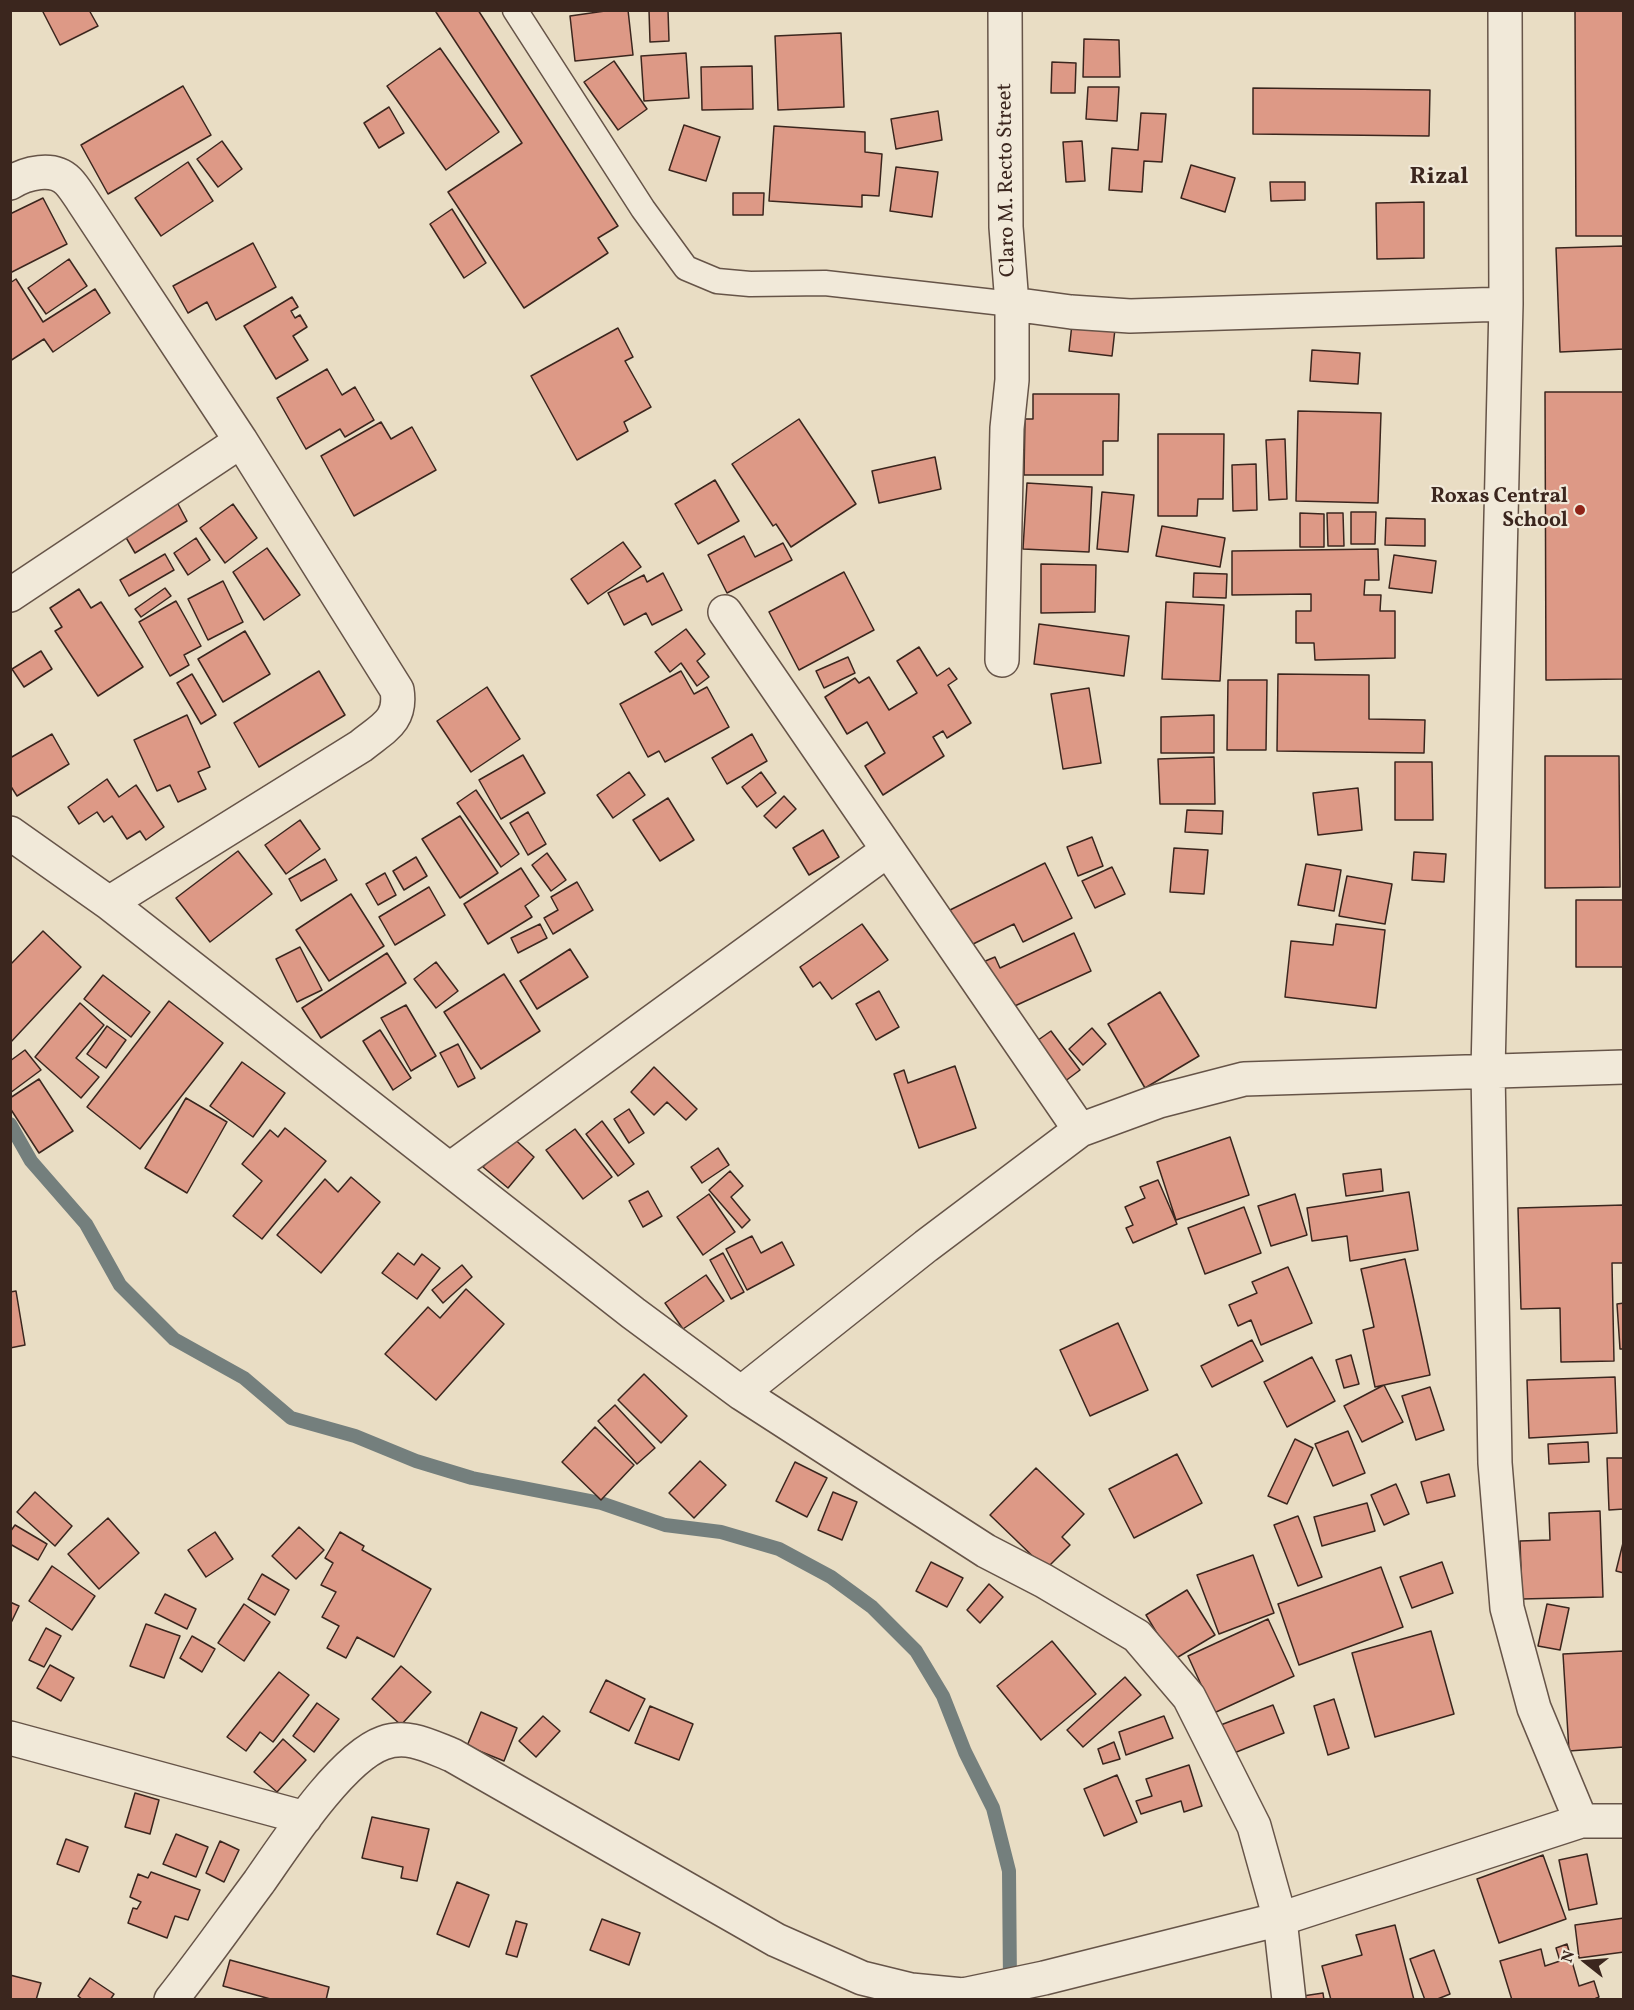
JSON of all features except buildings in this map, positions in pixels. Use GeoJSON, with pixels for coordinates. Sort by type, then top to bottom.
{"type":"FeatureCollection","features":[{"type":"Feature","properties":{"kind":"street","name":"Claro M. Recto Street"},"geometry":{"type":"LineString","coordinates":[[1005,10],[1006,227],[1012,304],[1071,312],[1130,316],[1506,304]]}},
{"type":"Feature","properties":{"kind":"street"},"geometry":{"type":"LineString","coordinates":[[1505,10],[1506,304],[1488,1071],[1495,1463],[1507,1608],[1534,1708],[1581,1821]]}},
{"type":"Feature","properties":{"kind":"street"},"geometry":{"type":"LineString","coordinates":[[10,183],[18,178],[39,172],[67,179],[241,441],[397,690],[399,703],[396,716],[361,746],[109,903]]}},
{"type":"Feature","properties":{"kind":"street"},"geometry":{"type":"LineString","coordinates":[[1002,660],[1008,428],[1012,380],[1012,304]]}},
{"type":"Feature","properties":{"kind":"street"},"geometry":{"type":"LineString","coordinates":[[10,595],[241,441]]}},
{"type":"Feature","properties":{"kind":"street"},"geometry":{"type":"LineString","coordinates":[[725,612],[1080,1130]]}},
{"type":"Feature","properties":{"kind":"street"},"geometry":{"type":"LineString","coordinates":[[10,833],[109,903],[633,1313],[741,1393],[986,1551],[1044,1581],[1137,1636],[1189,1697],[1254,1826],[1280,1919],[1289,2000]]}},
{"type":"Feature","properties":{"kind":"street"},"geometry":{"type":"LineString","coordinates":[[450,1169],[888,850]]}},
{"type":"Feature","properties":{"kind":"street"},"geometry":{"type":"LineString","coordinates":[[741,1393],[926,1246],[1080,1130],[1159,1101],[1244,1079],[1623,1067]]}},
{"type":"Feature","properties":{"kind":"street"},"geometry":{"type":"LineString","coordinates":[[10,1738],[305,1818]]}},
{"type":"Feature","properties":{"kind":"street"},"geometry":{"type":"LineString","coordinates":[[171,2000],[305,1818],[355,1760],[383,1743],[412,1739],[452,1755],[776,1940],[862,1978],[911,1990],[963,1995],[1044,1978],[1280,1919],[1581,1821],[1623,1821]]}},
{"type":"Feature","properties":{"kind":"lane"},"geometry":{"type":"LineString","coordinates":[[515,10],[643,209],[687,268],[717,281],[750,284],[825,283],[1012,304]]}},
{"type":"Feature","properties":{"kind":"waterway"},"geometry":{"type":"LineString","coordinates":[[10,1124],[31,1161],[86,1224],[120,1285],[174,1339],[244,1378],[291,1418],[355,1436],[416,1461],[472,1478],[601,1503],[665,1525],[721,1532],[779,1549],[831,1577],[872,1607],[916,1651],[943,1696],[965,1752],[993,1808],[1009,1871],[1010,1985]]}},
{"type":"Feature","properties":{"kind":"place","name":"Roxas Central School"},"geometry":{"type":"Point","coordinates":[1580,510]}},
{"type":"Feature","properties":{"kind":"district","name":"Rizal"},"geometry":{"type":"Point","coordinates":[1439,179]}}]}
